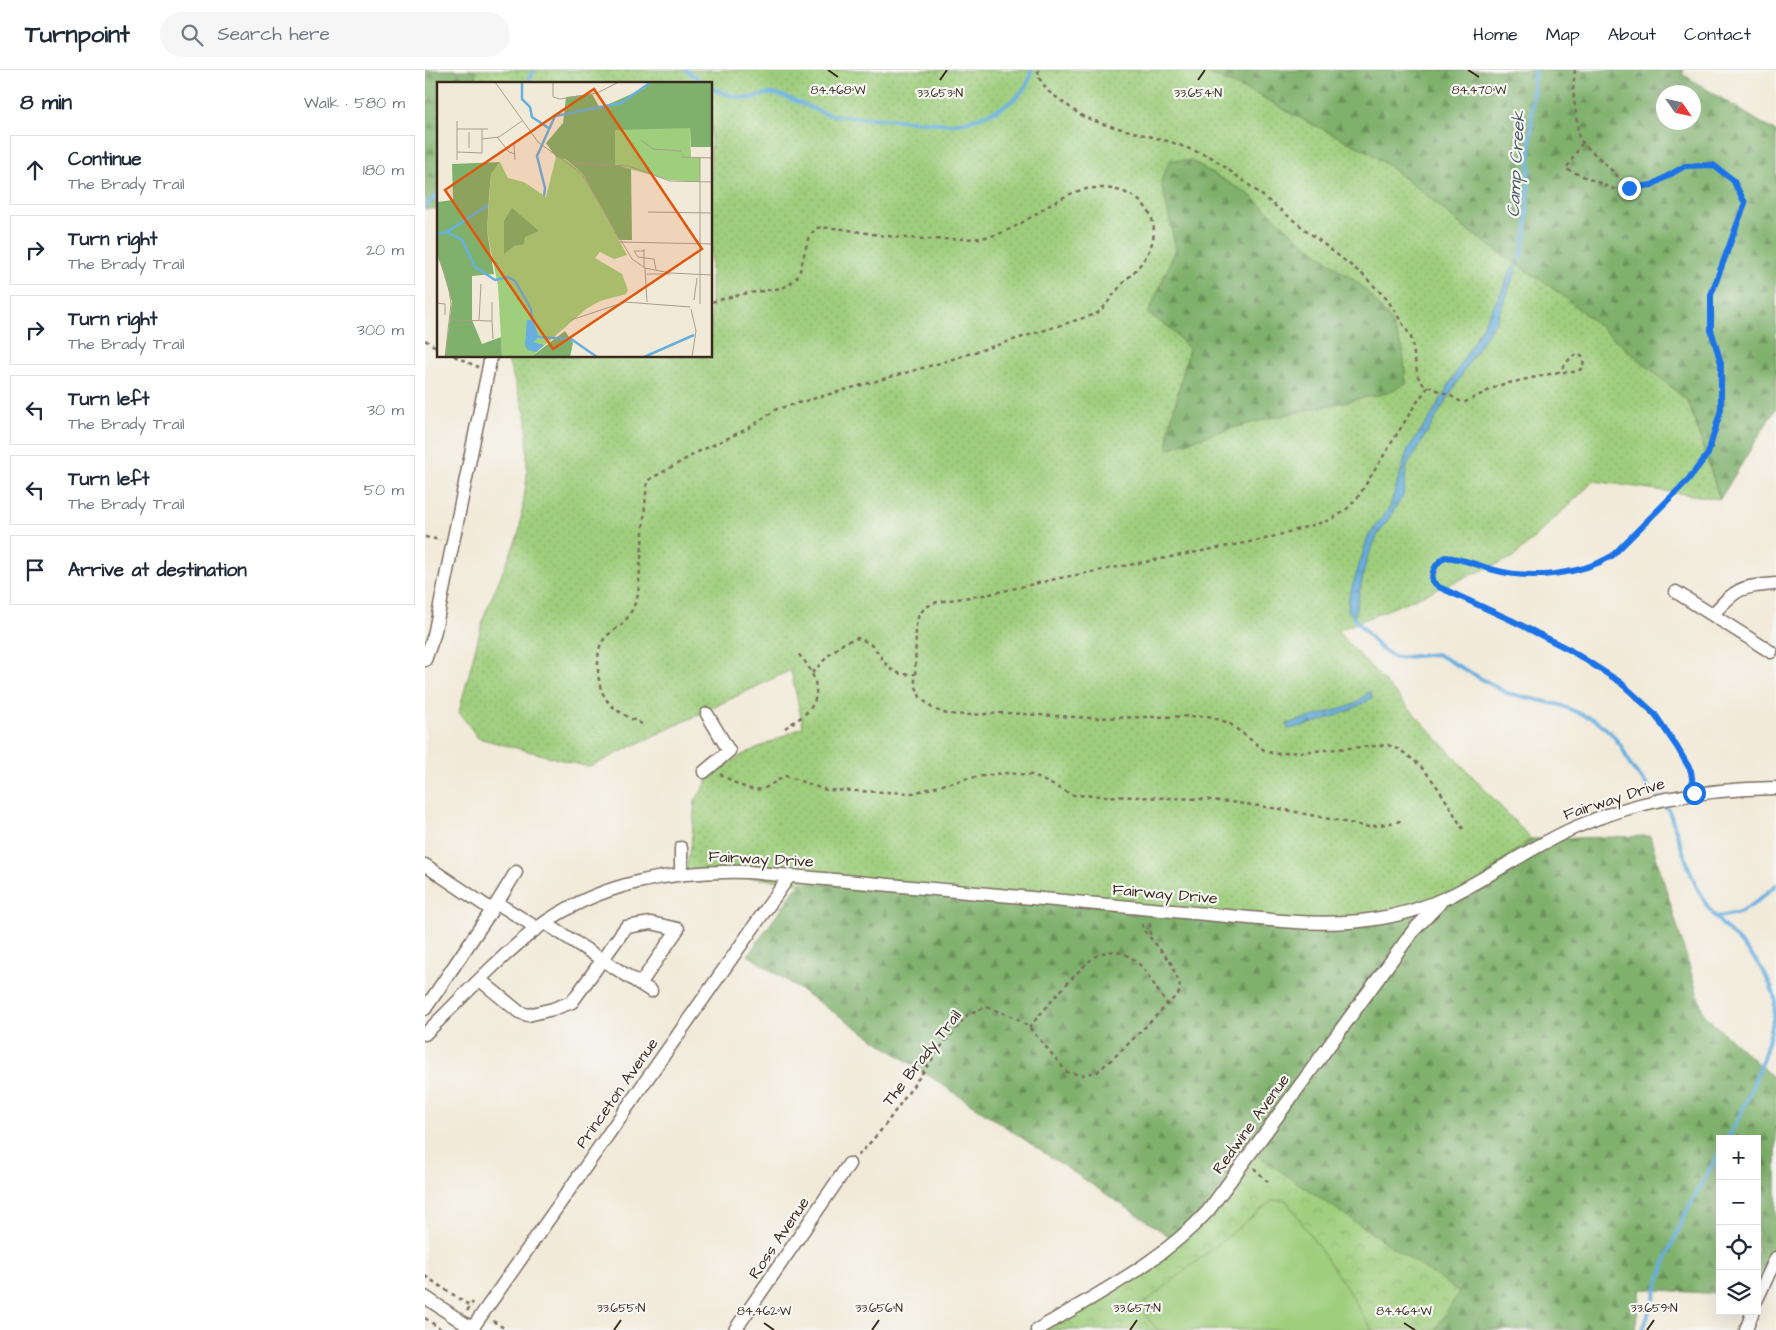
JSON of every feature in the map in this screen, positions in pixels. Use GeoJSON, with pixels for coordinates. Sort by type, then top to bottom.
{"type":"FeatureCollection","features":[{"type":"Feature","properties":{"kind":"street"},"geometry":{"type":"LineString","coordinates":[[425,660],[434,635],[490,358]]}},
{"type":"Feature","properties":{"kind":"street"},"geometry":{"type":"LineString","coordinates":[[1713,614],[1733,593],[1746,586],[1776,584]]}},
{"type":"Feature","properties":{"kind":"street"},"geometry":{"type":"LineString","coordinates":[[1676,592],[1771,652]]}},
{"type":"Feature","properties":{"kind":"street"},"geometry":{"type":"LineString","coordinates":[[706,769],[729,751],[707,714]]}},
{"type":"Feature","properties":{"kind":"street","name":"Fairway Drive"},"geometry":{"type":"LineString","coordinates":[[425,1034],[480,980],[541,926],[586,900],[612,890],[639,881],[681,873],[719,871],[790,875],[1145,913],[1332,924],[1381,919],[1404,914],[1453,895],[1524,852],[1575,827],[1627,808],[1694,793],[1776,788]]}},
{"type":"Feature","properties":{"kind":"street"},"geometry":{"type":"LineString","coordinates":[[681,848],[681,873]]}},
{"type":"Feature","properties":{"kind":"street"},"geometry":{"type":"LineString","coordinates":[[425,865],[495,906],[541,926],[602,959],[651,991]]}},
{"type":"Feature","properties":{"kind":"street"},"geometry":{"type":"LineString","coordinates":[[425,1009],[476,923],[495,906],[516,872]]}},
{"type":"Feature","properties":{"kind":"street","name":"Princeton Avenue"},"geometry":{"type":"LineString","coordinates":[[472,1330],[790,875]]}},
{"type":"Feature","properties":{"kind":"street","name":"Redwine Avenue"},"geometry":{"type":"LineString","coordinates":[[1037,1330],[1166,1251],[1188,1232],[1208,1211],[1413,931],[1437,906],[1453,895]]}},
{"type":"Feature","properties":{"kind":"street"},"geometry":{"type":"LineString","coordinates":[[480,980],[519,1012],[528,1015],[553,1009],[572,1002],[626,927],[651,923],[678,928],[640,984]]}},
{"type":"Feature","properties":{"kind":"street","name":"Ross Avenue"},"geometry":{"type":"LineString","coordinates":[[735,1330],[849,1164]]}},
{"type":"Feature","properties":{"kind":"street"},"geometry":{"type":"LineString","coordinates":[[1761,1290],[1776,1258]]}},
{"type":"Feature","properties":{"kind":"street"},"geometry":{"type":"LineString","coordinates":[[425,1297],[472,1330]]}},
{"type":"Feature","properties":{"kind":"street"},"geometry":{"type":"LineString","coordinates":[[1746,1330],[1752,1315]]}},
{"type":"Feature","properties":{"kind":"path"},"geometry":{"type":"LineString","coordinates":[[1038,70],[1039,78],[1049,92],[1082,116],[1103,124],[1171,142],[1211,157],[1363,275],[1387,299],[1411,337],[1418,377],[1428,387],[1463,404],[1500,385],[1559,372],[1575,372],[1583,368],[1584,358],[1578,354],[1572,356],[1559,372]]}},
{"type":"Feature","properties":{"kind":"path"},"geometry":{"type":"LineString","coordinates":[[1575,70],[1573,90],[1579,139],[1629,188]]}},
{"type":"Feature","properties":{"kind":"path"},"geometry":{"type":"LineString","coordinates":[[1583,143],[1566,169],[1616,190],[1652,185],[1685,166],[1713,165],[1733,180],[1745,203],[1711,295],[1711,330],[1721,363],[1721,409],[1708,454],[1687,481],[1612,556],[1598,564],[1555,574],[1521,574],[1495,570],[1467,560],[1445,557],[1432,572],[1432,581],[1439,587],[1570,650],[1620,682],[1654,713],[1677,747],[1691,771],[1694,793]]}},
{"type":"Feature","properties":{"kind":"path"},"geometry":{"type":"LineString","coordinates":[[642,724],[608,704],[599,681],[598,665],[600,645],[606,636],[622,624],[631,612],[638,595],[647,481],[698,452],[747,430],[777,409],[940,363],[1096,314],[1109,303],[1115,292],[1143,260],[1152,242],[1154,225],[1148,208],[1138,199],[1120,191],[1103,188],[1082,189],[1068,194],[1019,226],[997,235],[981,238],[940,240],[816,228],[808,239],[799,275],[791,284],[782,288],[743,294],[713,302]]}},
{"type":"Feature","properties":{"kind":"path"},"geometry":{"type":"LineString","coordinates":[[425,340],[437,348]]}},
{"type":"Feature","properties":{"kind":"path"},"geometry":{"type":"LineString","coordinates":[[459,358],[487,370]]}},
{"type":"Feature","properties":{"kind":"path"},"geometry":{"type":"LineString","coordinates":[[1428,387],[1359,497],[1345,511],[1330,520],[1265,539],[1060,578],[990,594],[937,602],[926,606],[919,614],[916,625],[915,674],[919,698],[933,709],[947,714],[1005,713],[1092,718],[1208,716],[1229,723],[1265,750],[1274,754],[1388,745],[1403,750],[1414,759],[1439,790],[1463,829]]}},
{"type":"Feature","properties":{"kind":"path"},"geometry":{"type":"LineString","coordinates":[[425,537],[453,543]]}},
{"type":"Feature","properties":{"kind":"path"},"geometry":{"type":"LineString","coordinates":[[812,673],[846,640],[857,638],[874,646],[889,669],[896,674],[915,674]]}},
{"type":"Feature","properties":{"kind":"path"},"geometry":{"type":"LineString","coordinates":[[785,728],[803,715],[813,704],[815,696],[812,673],[804,659],[798,654]]}},
{"type":"Feature","properties":{"kind":"path"},"geometry":{"type":"LineString","coordinates":[[706,769],[755,790],[762,789],[779,778],[786,776],[825,790],[913,793],[969,778],[1005,773],[1032,775],[1073,795],[1229,802],[1286,810],[1369,827],[1401,821]]}},
{"type":"Feature","properties":{"kind":"path","name":"The Brady Trail"},"geometry":{"type":"LineString","coordinates":[[1145,913],[1151,922],[1150,936]]}},
{"type":"Feature","properties":{"kind":"path","name":"The Brady Trail"},"geometry":{"type":"LineString","coordinates":[[849,1164],[877,1135],[943,1044],[968,1014],[986,1007],[1016,1018],[1029,1027],[1067,1072],[1082,1075],[1097,1072],[1179,994],[1180,986],[1170,961],[1142,928],[1145,913]]}},
{"type":"Feature","properties":{"kind":"path"},"geometry":{"type":"LineString","coordinates":[[1029,1027],[1083,968],[1097,955],[1110,951],[1120,952],[1135,961],[1149,975],[1168,1005]]}},
{"type":"Feature","properties":{"kind":"path"},"geometry":{"type":"LineString","coordinates":[[1245,1160],[1270,1184]]}},
{"type":"Feature","properties":{"kind":"path"},"geometry":{"type":"LineString","coordinates":[[425,1276],[507,1330]]}},
{"type":"Feature","properties":{"kind":"path"},"geometry":{"type":"LineString","coordinates":[[425,1318],[442,1330]]}},
{"type":"Feature","properties":{"kind":"green space"},"geometry":{"type":"Polygon","coordinates":[[[425,70],[475,70],[476,82],[437,82],[437,209],[425,209],[425,70]]]}},
{"type":"Feature","properties":{"kind":"green space"},"geometry":{"type":"Polygon","coordinates":[[[475,70],[1201,70],[1263,97],[1292,114],[1371,153],[1423,192],[1467,230],[1561,294],[1688,401],[1720,499],[1594,481],[1514,557],[1337,631],[1531,839],[1498,864],[1471,892],[1326,931],[1149,909],[800,883],[685,871],[691,847],[695,801],[711,776],[740,756],[803,727],[791,670],[589,767],[478,738],[459,712],[484,616],[519,533],[527,477],[527,419],[509,364],[510,358],[713,358],[713,82],[476,82],[475,70]]]}},
{"type":"Feature","properties":{"kind":"green space"},"geometry":{"type":"Polygon","coordinates":[[[1201,70],[1684,70],[1682,74],[1700,85],[1656,85],[1656,130],[1701,130],[1701,86],[1776,132],[1776,408],[1720,499],[1688,401],[1561,294],[1467,230],[1423,192],[1371,153],[1292,114],[1263,97],[1201,70]]]}},
{"type":"Feature","properties":{"kind":"green space"},"geometry":{"type":"Polygon","coordinates":[[[1170,160],[1191,161],[1250,195],[1299,239],[1363,287],[1388,317],[1403,349],[1406,383],[1387,393],[1249,424],[1195,439],[1168,449],[1169,429],[1189,349],[1169,327],[1148,314],[1176,249],[1161,181],[1170,160]]]}},
{"type":"Feature","properties":{"kind":"green space"},"geometry":{"type":"Polygon","coordinates":[[[1650,836],[1704,1015],[1776,1080],[1776,1262],[1761,1290],[1761,1135],[1716,1135],[1716,1294],[1641,1289],[1635,1330],[1435,1330],[1459,1292],[1175,1240],[748,955],[800,883],[1149,909],[1326,931],[1471,892],[1498,864],[1531,839],[1650,836]]]}},
{"type":"Feature","properties":{"kind":"green space"},"geometry":{"type":"Polygon","coordinates":[[[1252,1152],[1459,1292],[1435,1330],[1045,1330],[1175,1240],[1252,1152]]]}},
{"type":"Feature","properties":{"kind":"green space"},"geometry":{"type":"Polygon","coordinates":[[[1286,1200],[1346,1287],[1372,1330],[1158,1330],[1147,1317],[1142,1305],[1272,1201],[1286,1200]]]}},
{"type":"Feature","properties":{"kind":"water"},"geometry":{"type":"Polygon","coordinates":[[[1521,258],[1496,321],[1480,344],[1407,466],[1403,496],[1377,536],[1366,561],[1354,618],[1348,610],[1349,597],[1368,537],[1390,507],[1408,449],[1432,415],[1505,286],[1509,273],[1521,258]]]}},
{"type":"Feature","properties":{"kind":"water"},"geometry":{"type":"Polygon","coordinates":[[[1370,691],[1372,697],[1355,708],[1320,721],[1288,729],[1287,724],[1347,707],[1359,701],[1370,691]]]}},
{"type":"Feature","properties":{"kind":"waterway"},"geometry":{"type":"LineString","coordinates":[[527,82],[534,70]]}},
{"type":"Feature","properties":{"kind":"waterway"},"geometry":{"type":"LineString","coordinates":[[686,70],[702,82]]}},
{"type":"Feature","properties":{"kind":"waterway"},"geometry":{"type":"LineString","coordinates":[[713,89],[741,98],[775,94],[829,115],[952,124],[975,119],[1012,101],[1022,92],[1028,82],[1031,70]]}},
{"type":"Feature","properties":{"kind":"waterway","name":"Camp Creek"},"geometry":{"type":"LineString","coordinates":[[1521,258],[1526,233],[1534,70]]}},
{"type":"Feature","properties":{"kind":"waterway"},"geometry":{"type":"LineString","coordinates":[[425,206],[437,195]]}},
{"type":"Feature","properties":{"kind":"waterway","name":"Camp Creek"},"geometry":{"type":"LineString","coordinates":[[1354,618],[1379,647],[1395,658],[1437,654],[1507,693],[1560,705],[1595,720],[1610,732],[1622,747],[1630,765],[1657,797]]}},
{"type":"Feature","properties":{"kind":"waterway","name":"Camp Creek"},"geometry":{"type":"LineString","coordinates":[[1661,802],[1668,809],[1689,870],[1706,904],[1759,965],[1769,981],[1775,999],[1771,1032],[1759,1071],[1729,1135]]}},
{"type":"Feature","properties":{"kind":"waterway"},"geometry":{"type":"LineString","coordinates":[[1716,917],[1736,913],[1749,907],[1776,885]]}},
{"type":"Feature","properties":{"kind":"waterway","name":"Camp Creek"},"geometry":{"type":"LineString","coordinates":[[1643,1330],[1669,1251],[1684,1216],[1716,1158]]}},
{"type":"Feature","properties":{"kind":"route"},"geometry":{"type":"LineString","coordinates":[[1629,188],[1652,185],[1685,166],[1713,165],[1733,180],[1745,203],[1735,233],[1721,262],[1711,295],[1711,330],[1721,363],[1721,409],[1708,454],[1687,481],[1663,502],[1612,556],[1598,564],[1555,574],[1521,574],[1495,570],[1467,560],[1445,557],[1432,572],[1432,581],[1439,587],[1570,650],[1620,682],[1654,713],[1677,747],[1691,771],[1694,793]]}}]}
